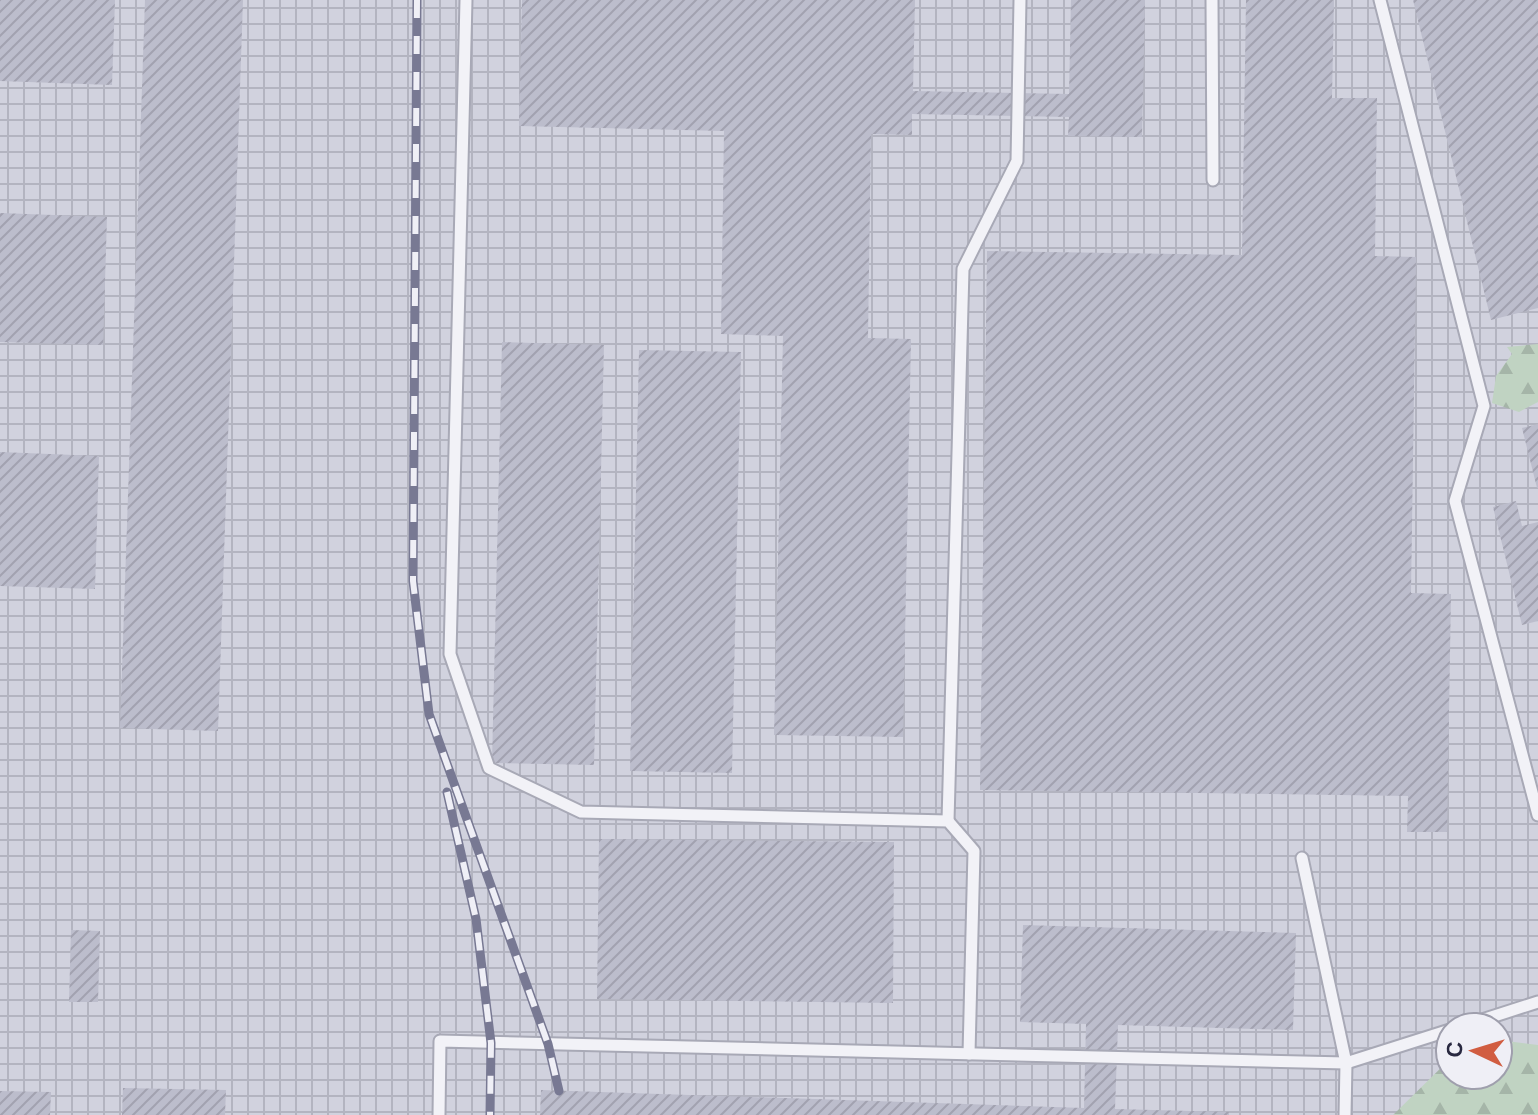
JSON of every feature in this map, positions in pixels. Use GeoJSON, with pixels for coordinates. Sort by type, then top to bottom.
{"type":"FeatureCollection","features":[{"type":"Feature","properties":{"kind":"lane"},"geometry":{"type":"LineString","coordinates":[[466,0],[450,654],[489,768],[581,812],[948,821]]}},
{"type":"Feature","properties":{"kind":"lane"},"geometry":{"type":"LineString","coordinates":[[969,1054],[974,851],[948,821],[963,269],[1017,161],[1020,0]]}},
{"type":"Feature","properties":{"kind":"lane"},"geometry":{"type":"LineString","coordinates":[[1212,0],[1213,180]]}},
{"type":"Feature","properties":{"kind":"lane"},"geometry":{"type":"LineString","coordinates":[[1380,0],[1484,406],[1455,501],[1538,815]]}},
{"type":"Feature","properties":{"kind":"lane"},"geometry":{"type":"LineString","coordinates":[[1302,858],[1346,1063],[1345,1115]]}},
{"type":"Feature","properties":{"kind":"lane"},"geometry":{"type":"LineString","coordinates":[[1510,1011],[1538,1002]]}},
{"type":"Feature","properties":{"kind":"lane"},"geometry":{"type":"LineString","coordinates":[[439,1115],[440,1041],[1346,1063],[1434,1035]]}},
{"type":"Feature","properties":{"kind":"shaded area"},"geometry":{"type":"Polygon","coordinates":[[[0,0],[1538,0],[1538,1115],[0,1115],[0,0]]]}},
{"type":"Feature","properties":{"kind":"green space"},"geometry":{"type":"Polygon","coordinates":[[[1538,344],[1538,402],[1519,412],[1492,403],[1496,376],[1512,354],[1507,347],[1538,344]]]}},
{"type":"Feature","properties":{"kind":"green space"},"geometry":{"type":"Polygon","coordinates":[[[1514,1042],[1538,1045],[1538,1115],[1393,1115],[1434,1075],[1434,1091],[1514,1091],[1514,1042]]]}},
{"type":"Feature","properties":{"kind":"building"},"geometry":{"type":"Polygon","coordinates":[[[0,0],[115,0],[112,85],[0,81],[0,0]]]}},
{"type":"Feature","properties":{"kind":"building"},"geometry":{"type":"Polygon","coordinates":[[[145,0],[243,0],[218,731],[120,728],[145,0]]]}},
{"type":"Feature","properties":{"kind":"building"},"geometry":{"type":"Polygon","coordinates":[[[522,0],[915,0],[913,91],[1069,94],[1071,0],[1145,0],[1142,137],[1068,136],[1069,117],[912,114],[912,135],[871,134],[868,338],[911,339],[903,737],[774,735],[783,336],[721,334],[724,131],[519,126],[522,0]]]}},
{"type":"Feature","properties":{"kind":"building"},"geometry":{"type":"Polygon","coordinates":[[[1246,0],[1334,0],[1332,98],[1377,98],[1375,256],[1416,257],[1411,593],[1451,594],[1447,832],[1407,832],[1408,796],[980,790],[987,251],[1242,255],[1246,0]]]}},
{"type":"Feature","properties":{"kind":"building"},"geometry":{"type":"Polygon","coordinates":[[[1413,0],[1538,0],[1538,308],[1491,320],[1413,0]]]}},
{"type":"Feature","properties":{"kind":"building"},"geometry":{"type":"Polygon","coordinates":[[[0,213],[107,217],[103,345],[0,342],[0,213]]]}},
{"type":"Feature","properties":{"kind":"building"},"geometry":{"type":"Polygon","coordinates":[[[502,342],[604,345],[594,765],[492,763],[502,342]]]}},
{"type":"Feature","properties":{"kind":"building"},"geometry":{"type":"Polygon","coordinates":[[[639,350],[741,352],[732,773],[630,771],[639,350]]]}},
{"type":"Feature","properties":{"kind":"building"},"geometry":{"type":"Polygon","coordinates":[[[1538,424],[1538,488],[1537,488],[1522,428],[1538,424]]]}},
{"type":"Feature","properties":{"kind":"building"},"geometry":{"type":"Polygon","coordinates":[[[0,452],[99,456],[95,589],[0,586],[0,452]]]}},
{"type":"Feature","properties":{"kind":"building"},"geometry":{"type":"Polygon","coordinates":[[[1516,501],[1522,526],[1538,522],[1538,621],[1522,625],[1493,507],[1516,501]]]}},
{"type":"Feature","properties":{"kind":"building"},"geometry":{"type":"Polygon","coordinates":[[[599,839],[894,842],[893,1003],[597,999],[599,839]]]}},
{"type":"Feature","properties":{"kind":"building"},"geometry":{"type":"Polygon","coordinates":[[[1023,925],[1296,933],[1293,1030],[1118,1025],[1115,1109],[1229,1112],[1229,1115],[540,1115],[541,1090],[1084,1108],[1086,1024],[1020,1022],[1023,925]]]}},
{"type":"Feature","properties":{"kind":"building"},"geometry":{"type":"Polygon","coordinates":[[[71,930],[100,931],[98,1002],[69,1002],[71,930]]]}},
{"type":"Feature","properties":{"kind":"building"},"geometry":{"type":"Polygon","coordinates":[[[123,1088],[226,1090],[225,1115],[122,1115],[123,1088]]]}},
{"type":"Feature","properties":{"kind":"building"},"geometry":{"type":"Polygon","coordinates":[[[0,1091],[51,1092],[50,1115],[0,1115],[0,1091]]]}},
{"type":"Feature","properties":{"kind":"railway"},"geometry":{"type":"LineString","coordinates":[[417,0],[413,581],[429,714],[548,1044],[559,1091]]}},
{"type":"Feature","properties":{"kind":"railway"},"geometry":{"type":"LineString","coordinates":[[447,792],[476,919],[491,1043],[490,1115]]}}]}
